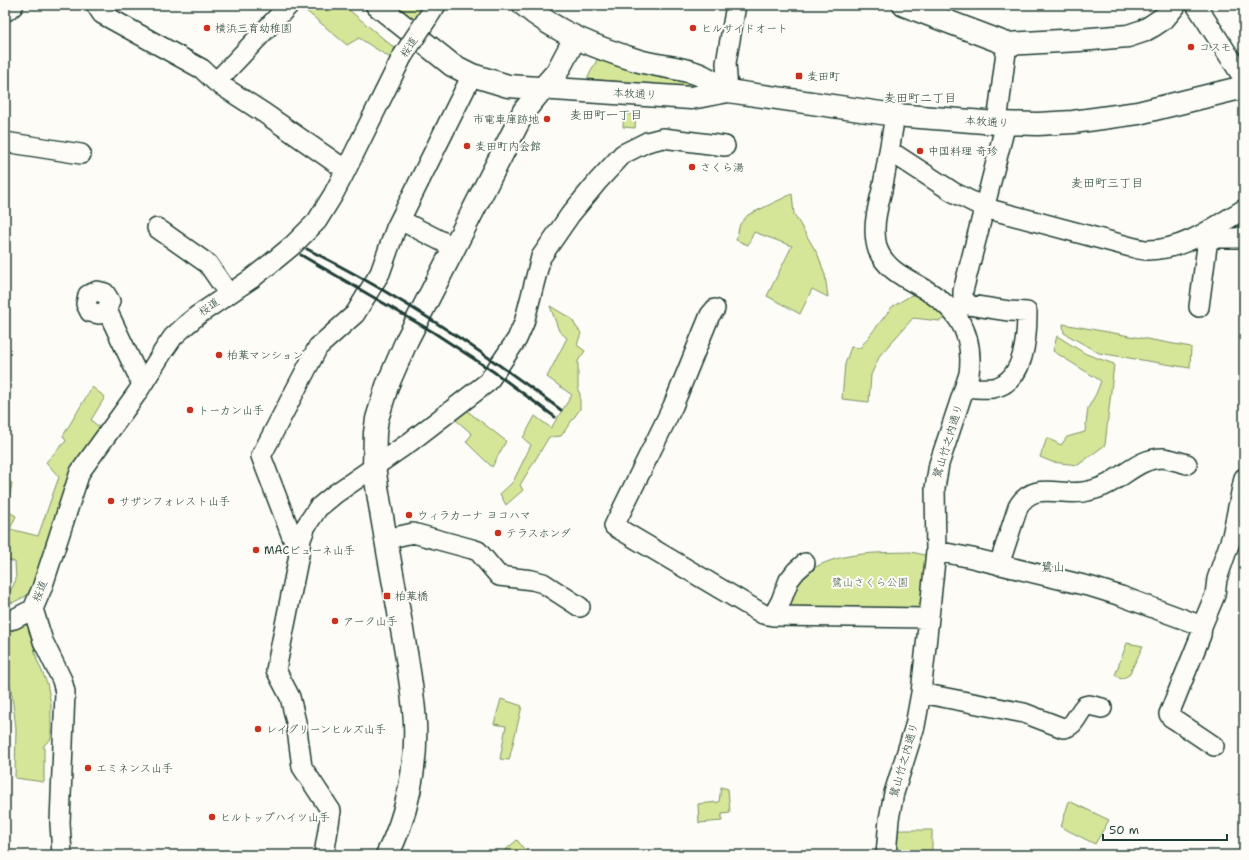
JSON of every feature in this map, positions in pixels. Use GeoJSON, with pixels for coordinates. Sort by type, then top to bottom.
{"type":"FeatureCollection","features":[{"type":"Feature","properties":{"kind":"street"},"geometry":{"type":"LineString","coordinates":[[5,10],[12,5]]}},
{"type":"Feature","properties":{"kind":"street"},"geometry":{"type":"LineString","coordinates":[[96,5],[102,14],[202,68],[216,82],[264,113],[346,170]]}},
{"type":"Feature","properties":{"kind":"street"},"geometry":{"type":"LineString","coordinates":[[216,82],[289,5]]}},
{"type":"Feature","properties":{"kind":"street","name":"本牧通り"},"geometry":{"type":"LineString","coordinates":[[377,5],[452,65],[472,75],[508,86],[691,98],[728,91],[895,115],[1002,123],[1038,124],[1073,122],[1138,113],[1244,87]]}},
{"type":"Feature","properties":{"kind":"street","name":"本牧通り"},"geometry":{"type":"LineString","coordinates":[[524,5],[554,27],[575,38],[639,61],[696,73],[728,91]]}},
{"type":"Feature","properties":{"kind":"street"},"geometry":{"type":"LineString","coordinates":[[728,91],[726,63],[736,5]]}},
{"type":"Feature","properties":{"kind":"street"},"geometry":{"type":"LineString","coordinates":[[904,5],[1008,44],[1128,36],[1152,26],[1164,18],[1175,5]]}},
{"type":"Feature","properties":{"kind":"street"},"geometry":{"type":"LineString","coordinates":[[1196,5],[1244,79]]}},
{"type":"Feature","properties":{"kind":"street","name":"桜道"},"geometry":{"type":"LineString","coordinates":[[5,621],[14,619],[33,608],[42,588],[80,472],[173,337],[198,314],[251,279],[270,264],[311,227],[322,213],[346,170],[402,57],[432,12]]}},
{"type":"Feature","properties":{"kind":"street"},"geometry":{"type":"LineString","coordinates":[[387,855],[397,832],[408,796],[413,763],[415,725],[410,678],[374,466],[377,419],[386,386],[407,340],[524,111],[557,72],[575,38]]}},
{"type":"Feature","properties":{"kind":"street"},"geometry":{"type":"LineString","coordinates":[[965,387],[985,388],[1003,384],[1017,369],[1025,350],[1027,312],[969,305],[963,298],[963,291],[985,208],[1002,123],[1008,44]]}},
{"type":"Feature","properties":{"kind":"street"},"geometry":{"type":"LineString","coordinates":[[299,555],[261,456],[318,347],[355,314],[380,273],[400,220],[472,75]]}},
{"type":"Feature","properties":{"kind":"street","name":"鷺山竹之内通り"},"geometry":{"type":"LineString","coordinates":[[886,855],[894,792],[915,726],[921,693],[936,551],[936,476],[970,374],[971,353],[964,329],[957,316],[936,296],[899,274],[890,266],[883,258],[876,244],[874,228],[895,115]]}},
{"type":"Feature","properties":{"kind":"street"},"geometry":{"type":"LineString","coordinates":[[324,855],[331,811],[302,767],[296,722],[290,698],[276,670],[301,539],[306,526],[318,508],[335,494],[440,420],[488,382],[517,339],[524,322],[541,257],[570,215],[623,154],[647,142],[663,138],[725,146]]}},
{"type":"Feature","properties":{"kind":"street"},"geometry":{"type":"LineString","coordinates":[[5,142],[81,154]]}},
{"type":"Feature","properties":{"kind":"street"},"geometry":{"type":"LineString","coordinates":[[896,155],[954,192],[985,208],[1146,250],[1160,249],[1176,245],[1209,231],[1244,209]]}},
{"type":"Feature","properties":{"kind":"street"},"geometry":{"type":"LineString","coordinates":[[400,220],[455,248]]}},
{"type":"Feature","properties":{"kind":"street"},"geometry":{"type":"LineString","coordinates":[[157,228],[208,264],[228,294]]}},
{"type":"Feature","properties":{"kind":"street"},"geometry":{"type":"LineString","coordinates":[[1209,231],[1218,238],[1237,238],[1244,236]]}},
{"type":"Feature","properties":{"kind":"street"},"geometry":{"type":"LineString","coordinates":[[1199,307],[1209,231]]}},
{"type":"Feature","properties":{"kind":"street"},"geometry":{"type":"LineString","coordinates":[[714,309],[710,315],[673,406],[614,526],[763,614],[773,616],[928,618]]}},
{"type":"Feature","properties":{"kind":"street"},"geometry":{"type":"LineString","coordinates":[[107,310],[142,384]]}},
{"type":"Feature","properties":{"kind":"street"},"geometry":{"type":"LineString","coordinates":[[999,565],[1018,507],[1022,500],[1034,492],[1082,493],[1111,482],[1135,466],[1152,460],[1163,458],[1187,464]]}},
{"type":"Feature","properties":{"kind":"street"},"geometry":{"type":"LineString","coordinates":[[1214,746],[1177,721],[1170,714],[1215,595],[1217,579],[1232,536],[1244,478]]}},
{"type":"Feature","properties":{"kind":"street"},"geometry":{"type":"LineString","coordinates":[[386,539],[413,533],[478,551],[499,576],[532,580],[543,583],[580,607]]}},
{"type":"Feature","properties":{"kind":"street"},"geometry":{"type":"LineString","coordinates":[[936,551],[1061,578],[1121,596],[1202,626]]}},
{"type":"Feature","properties":{"kind":"street"},"geometry":{"type":"LineString","coordinates":[[773,616],[781,601],[788,580],[805,563]]}},
{"type":"Feature","properties":{"kind":"street"},"geometry":{"type":"LineString","coordinates":[[33,608],[43,641],[62,680],[65,692],[60,823],[62,855]]}},
{"type":"Feature","properties":{"kind":"street"},"geometry":{"type":"LineString","coordinates":[[921,693],[1024,713],[1063,728],[1068,728],[1072,725],[1085,706],[1089,705],[1102,708]]}},
{"type":"Feature","properties":{"kind":"green space"},"geometry":{"type":"Polygon","coordinates":[[[299,5],[343,5],[397,50],[392,59],[359,38],[347,45],[299,5]]]}},
{"type":"Feature","properties":{"kind":"green space"},"geometry":{"type":"Polygon","coordinates":[[[394,5],[430,5],[417,23],[394,5]]]}},
{"type":"Feature","properties":{"kind":"green space"},"geometry":{"type":"Polygon","coordinates":[[[598,58],[662,78],[688,82],[690,85],[687,87],[587,79],[598,58]]]}},
{"type":"Feature","properties":{"kind":"green space"},"geometry":{"type":"Polygon","coordinates":[[[624,114],[636,114],[635,128],[623,127],[624,114]]]}},
{"type":"Feature","properties":{"kind":"green space"},"geometry":{"type":"Polygon","coordinates":[[[792,194],[794,214],[818,255],[825,275],[828,297],[812,289],[800,314],[767,296],[792,246],[754,232],[748,245],[736,240],[740,224],[748,215],[792,194]]]}},
{"type":"Feature","properties":{"kind":"green space"},"geometry":{"type":"Polygon","coordinates":[[[918,291],[949,315],[940,321],[913,318],[880,355],[871,375],[869,402],[842,399],[845,364],[851,347],[860,348],[892,307],[918,291]]]}},
{"type":"Feature","properties":{"kind":"green space"},"geometry":{"type":"Polygon","coordinates":[[[550,306],[572,319],[581,333],[577,345],[585,351],[578,361],[578,390],[580,394],[580,409],[561,436],[549,437],[520,485],[523,490],[506,505],[500,494],[513,482],[531,445],[523,438],[535,416],[551,428],[572,395],[547,377],[567,338],[559,331],[550,306]]]}},
{"type":"Feature","properties":{"kind":"green space"},"geometry":{"type":"Polygon","coordinates":[[[1063,324],[1191,347],[1190,368],[1099,353],[1064,333],[1063,324]]]}},
{"type":"Feature","properties":{"kind":"green space"},"geometry":{"type":"Polygon","coordinates":[[[1057,336],[1086,354],[1114,364],[1105,445],[1078,465],[1052,462],[1040,457],[1047,438],[1061,445],[1067,437],[1085,432],[1088,408],[1101,381],[1053,351],[1057,336]]]}},
{"type":"Feature","properties":{"kind":"green space"},"geometry":{"type":"Polygon","coordinates":[[[92,387],[105,397],[91,420],[100,428],[72,469],[37,580],[26,596],[12,603],[7,597],[16,580],[15,562],[5,559],[5,483],[12,483],[7,511],[16,516],[10,529],[38,536],[59,477],[46,462],[66,441],[63,436],[92,387]]]}},
{"type":"Feature","properties":{"kind":"green space"},"geometry":{"type":"Polygon","coordinates":[[[466,410],[506,441],[492,467],[466,442],[472,434],[455,419],[466,410]]]}},
{"type":"Feature","properties":{"kind":"green space","name":"鷺山さくら公園"},"geometry":{"type":"Polygon","coordinates":[[[911,552],[929,556],[924,608],[914,611],[790,610],[785,603],[792,586],[817,566],[847,556],[911,552]]]}},
{"type":"Feature","properties":{"kind":"green space"},"geometry":{"type":"Polygon","coordinates":[[[28,624],[37,660],[47,683],[51,704],[51,739],[44,745],[44,782],[15,778],[16,728],[11,688],[5,666],[5,633],[28,624]]]}},
{"type":"Feature","properties":{"kind":"green space"},"geometry":{"type":"Polygon","coordinates":[[[1127,643],[1143,646],[1129,675],[1121,679],[1115,675],[1127,643]]]}},
{"type":"Feature","properties":{"kind":"green space"},"geometry":{"type":"Polygon","coordinates":[[[501,699],[522,706],[509,760],[500,759],[506,726],[494,724],[501,699]]]}},
{"type":"Feature","properties":{"kind":"green space"},"geometry":{"type":"Polygon","coordinates":[[[721,787],[728,789],[730,813],[722,814],[722,821],[699,823],[698,804],[719,802],[721,787]]]}},
{"type":"Feature","properties":{"kind":"green space"},"geometry":{"type":"Polygon","coordinates":[[[1069,801],[1109,820],[1095,844],[1061,827],[1069,801]]]}},
{"type":"Feature","properties":{"kind":"green space"},"geometry":{"type":"Polygon","coordinates":[[[897,830],[932,830],[932,855],[893,855],[897,830]]]}},
{"type":"Feature","properties":{"kind":"green space"},"geometry":{"type":"Polygon","coordinates":[[[517,840],[524,849],[531,853],[531,855],[497,855],[502,853],[517,840]]]}},
{"type":"Feature","properties":{"kind":"railway"},"geometry":{"type":"LineString","coordinates":[[307,249],[406,304],[500,365],[561,410]]}},
{"type":"Feature","properties":{"kind":"railway"},"geometry":{"type":"LineString","coordinates":[[301,255],[433,332],[494,372],[555,417]]}},
{"type":"Feature","properties":{"kind":"place","name":"横浜三育幼稚園"},"geometry":{"type":"Point","coordinates":[207,28]}},
{"type":"Feature","properties":{"kind":"place","name":"ヒルサイドオート"},"geometry":{"type":"Point","coordinates":[693,28]}},
{"type":"Feature","properties":{"kind":"place","name":"コスモ"},"geometry":{"type":"Point","coordinates":[1191,47]}},
{"type":"Feature","properties":{"kind":"place","name":"麦田町"},"geometry":{"type":"Point","coordinates":[799,76]}},
{"type":"Feature","properties":{"kind":"place","name":"市電車庫跡地"},"geometry":{"type":"Point","coordinates":[547,119]}},
{"type":"Feature","properties":{"kind":"place","name":"麦田町内会館"},"geometry":{"type":"Point","coordinates":[467,146]}},
{"type":"Feature","properties":{"kind":"place","name":"中国料理 奇珍"},"geometry":{"type":"Point","coordinates":[920,151]}},
{"type":"Feature","properties":{"kind":"place","name":"さくら湯"},"geometry":{"type":"Point","coordinates":[692,167]}},
{"type":"Feature","properties":{"kind":"place","name":"柏葉マンション"},"geometry":{"type":"Point","coordinates":[219,355]}},
{"type":"Feature","properties":{"kind":"place","name":"トーカン山手"},"geometry":{"type":"Point","coordinates":[190,410]}},
{"type":"Feature","properties":{"kind":"place","name":"サザンフォレスト山手"},"geometry":{"type":"Point","coordinates":[111,501]}},
{"type":"Feature","properties":{"kind":"place","name":"ウィラカーナ ヨコハマ"},"geometry":{"type":"Point","coordinates":[409,515]}},
{"type":"Feature","properties":{"kind":"place","name":"テラスホンダ"},"geometry":{"type":"Point","coordinates":[498,533]}},
{"type":"Feature","properties":{"kind":"place","name":"MACビューネ山手"},"geometry":{"type":"Point","coordinates":[256,550]}},
{"type":"Feature","properties":{"kind":"place","name":"柏葉橋"},"geometry":{"type":"Point","coordinates":[387,596]}},
{"type":"Feature","properties":{"kind":"place","name":"アーク山手"},"geometry":{"type":"Point","coordinates":[335,621]}},
{"type":"Feature","properties":{"kind":"place","name":"レイグリーンヒルズ山手"},"geometry":{"type":"Point","coordinates":[258,729]}},
{"type":"Feature","properties":{"kind":"place","name":"エミネンス山手"},"geometry":{"type":"Point","coordinates":[88,768]}},
{"type":"Feature","properties":{"kind":"place","name":"ヒルトップハイツ山手"},"geometry":{"type":"Point","coordinates":[212,817]}},
{"type":"Feature","properties":{"kind":"district","name":"麦田町二丁目"},"geometry":{"type":"Point","coordinates":[920,98]}},
{"type":"Feature","properties":{"kind":"district","name":"麦田町一丁目"},"geometry":{"type":"Point","coordinates":[606,115]}},
{"type":"Feature","properties":{"kind":"district","name":"麦田町三丁目"},"geometry":{"type":"Point","coordinates":[1107,183]}},
{"type":"Feature","properties":{"kind":"district","name":"鷺山"},"geometry":{"type":"Point","coordinates":[1053,567]}}]}
